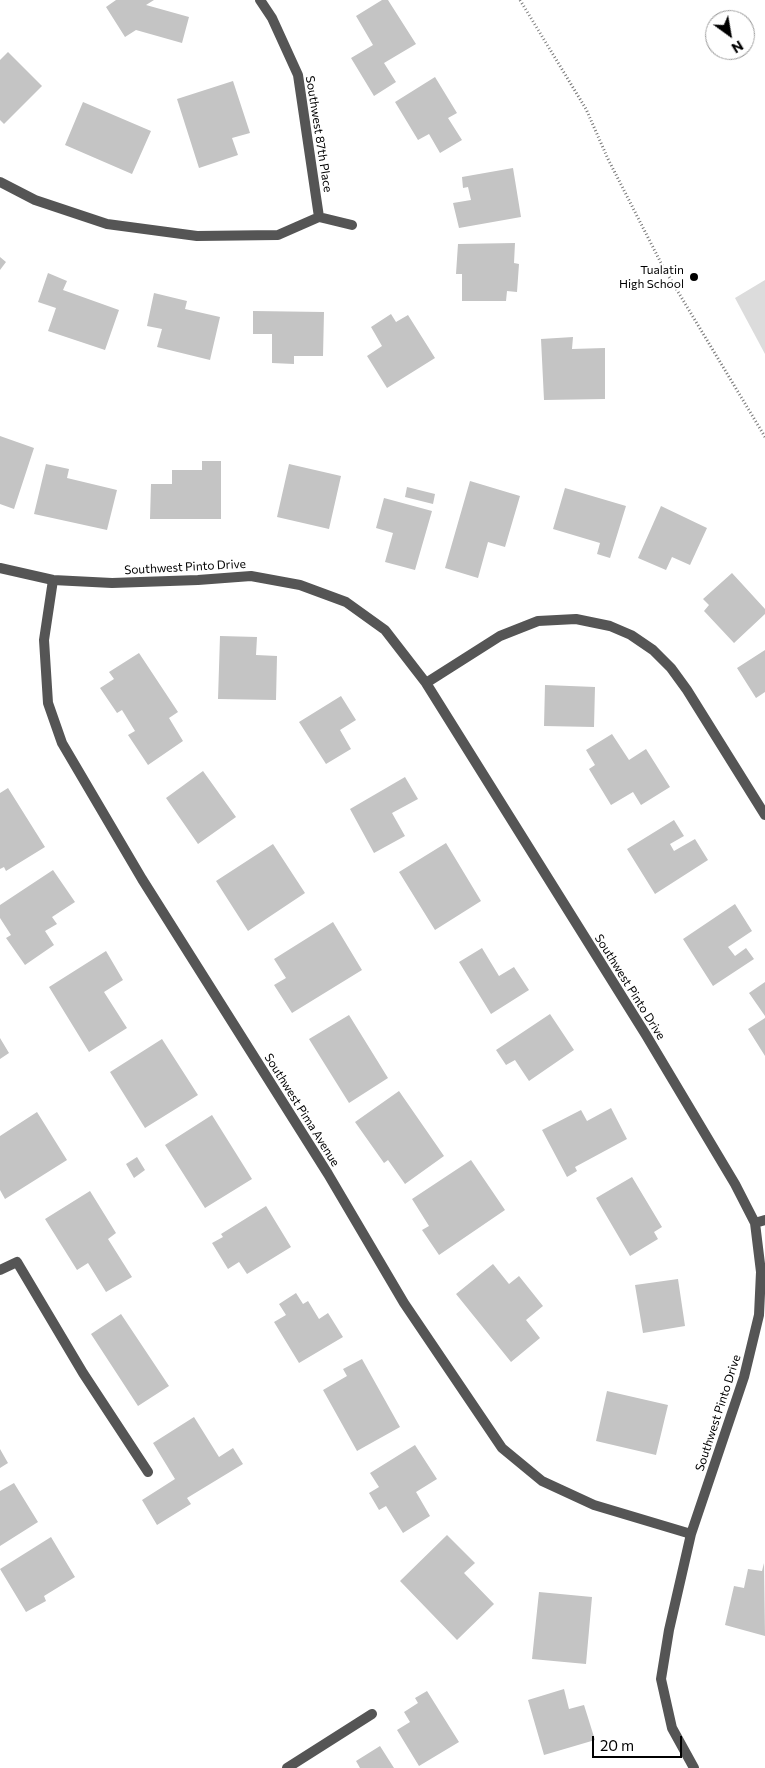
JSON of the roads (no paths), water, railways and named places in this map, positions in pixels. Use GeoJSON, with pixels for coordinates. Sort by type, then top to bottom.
{"type":"FeatureCollection","features":[{"type":"Feature","properties":{"kind":"street","name":"Southwest 87th Place"},"geometry":{"type":"LineString","coordinates":[[260,0],[272,18],[298,75],[320,217]]}},
{"type":"Feature","properties":{"kind":"street"},"geometry":{"type":"LineString","coordinates":[[0,182],[35,200],[108,224],[197,236],[278,235],[320,217],[352,225]]}},
{"type":"Feature","properties":{"kind":"street","name":"Southwest Pinto Drive"},"geometry":{"type":"LineString","coordinates":[[0,568],[53,580],[112,583],[251,576],[300,585],[346,602],[385,630],[426,683],[760,1222],[761,1272],[758,1316],[744,1377],[691,1534],[669,1630],[661,1679],[672,1728],[694,1768]]}},
{"type":"Feature","properties":{"kind":"street","name":"Southwest Pima Avenue"},"geometry":{"type":"LineString","coordinates":[[53,580],[44,640],[48,703],[62,743],[142,879],[322,1165],[404,1303],[502,1448],[542,1481],[594,1505],[691,1534]]}},
{"type":"Feature","properties":{"kind":"street"},"geometry":{"type":"LineString","coordinates":[[426,683],[500,636],[538,621],[576,619],[610,626],[631,635],[653,650],[671,668],[687,690],[765,815]]}},
{"type":"Feature","properties":{"kind":"street"},"geometry":{"type":"LineString","coordinates":[[0,1270],[17,1262],[83,1373],[148,1472]]}},
{"type":"Feature","properties":{"kind":"street"},"geometry":{"type":"LineString","coordinates":[[287,1768],[372,1714]]}},
{"type":"Feature","properties":{"kind":"place","name":"Tualatin High School"},"geometry":{"type":"Point","coordinates":[694,277]}}]}
